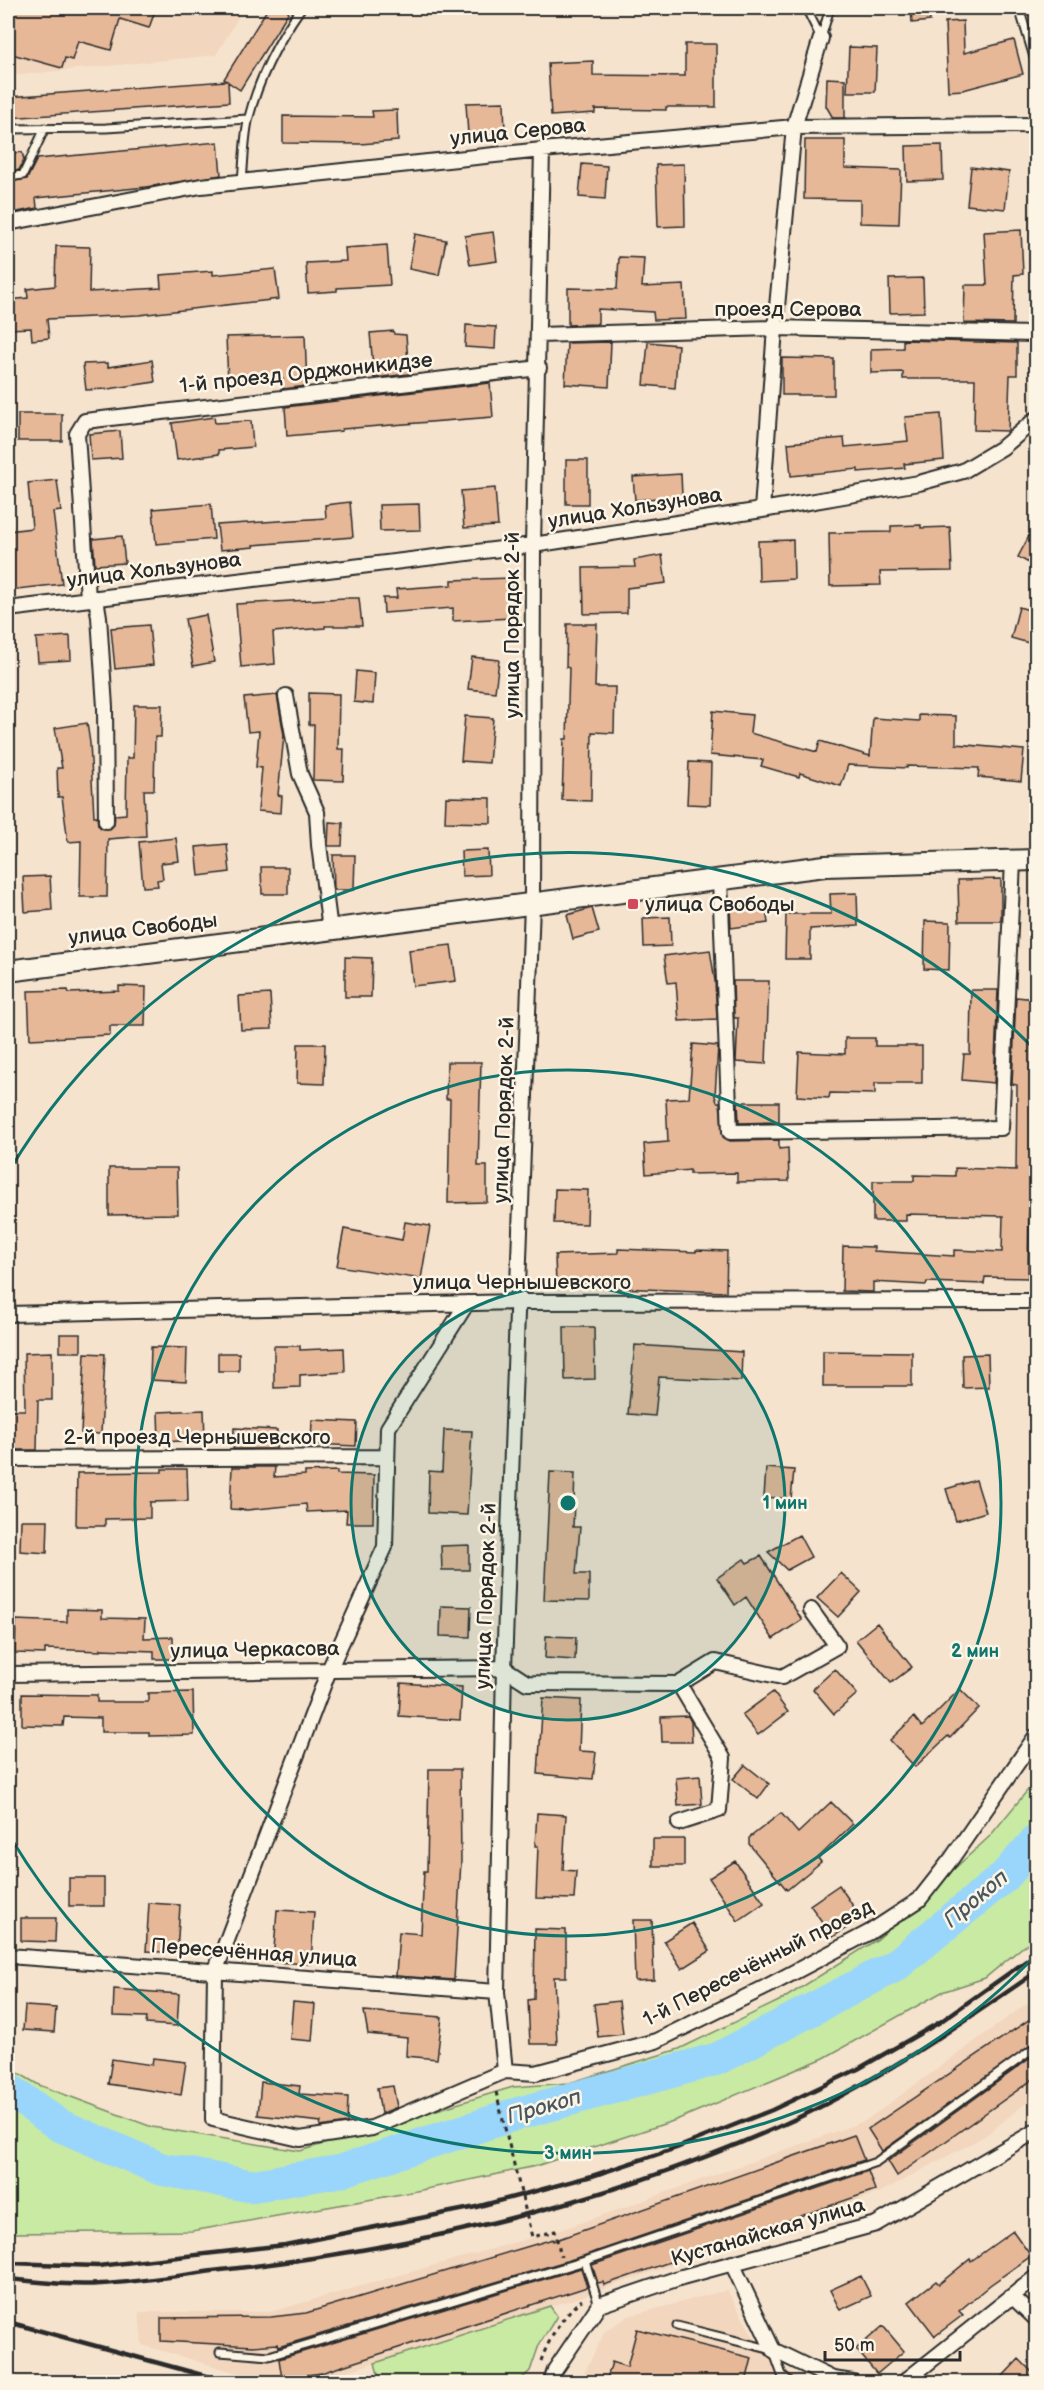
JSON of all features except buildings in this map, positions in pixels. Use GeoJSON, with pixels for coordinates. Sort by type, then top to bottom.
{"type":"FeatureCollection","features":[{"type":"Feature","properties":{"kind":"main road","name":"улица Свободы"},"geometry":{"type":"LineString","coordinates":[[8,971],[825,866],[1036,860]]}},
{"type":"Feature","properties":{"kind":"street"},"geometry":{"type":"LineString","coordinates":[[762,510],[775,328],[794,127],[821,38]]}},
{"type":"Feature","properties":{"kind":"street","name":"улица Серова"},"geometry":{"type":"LineString","coordinates":[[8,223],[201,186],[542,150],[794,127],[1036,125]]}},
{"type":"Feature","properties":{"kind":"street","name":"улица Порядок 2-й"},"geometry":{"type":"LineString","coordinates":[[505,2071],[497,1992],[504,1668],[532,904],[533,545],[539,368],[542,150]]}},
{"type":"Feature","properties":{"kind":"street","name":"проезд Серова"},"geometry":{"type":"LineString","coordinates":[[539,334],[775,328],[1036,334]]}},
{"type":"Feature","properties":{"kind":"street","name":"1-й проезд Орджоникидзе"},"geometry":{"type":"LineString","coordinates":[[92,598],[77,434],[81,425],[92,419],[539,368]]}},
{"type":"Feature","properties":{"kind":"street","name":"улица Хользунова"},"geometry":{"type":"LineString","coordinates":[[8,609],[533,545],[919,483],[963,471],[1003,447],[1036,419]]}},
{"type":"Feature","properties":{"kind":"street"},"geometry":{"type":"LineString","coordinates":[[92,598],[99,617],[105,707],[106,820]]}},
{"type":"Feature","properties":{"kind":"street"},"geometry":{"type":"LineString","coordinates":[[286,696],[300,774],[317,812],[330,930]]}},
{"type":"Feature","properties":{"kind":"street"},"geometry":{"type":"LineString","coordinates":[[720,880],[730,1132],[1001,1128],[1013,861]]}},
{"type":"Feature","properties":{"kind":"street","name":"улица Чернышевского"},"geometry":{"type":"LineString","coordinates":[[8,1314],[518,1302],[1036,1301]]}},
{"type":"Feature","properties":{"kind":"street"},"geometry":{"type":"LineString","coordinates":[[215,1972],[329,1670],[385,1547],[388,1428],[467,1303]]}},
{"type":"Feature","properties":{"kind":"street","name":"2-й проезд Чернышевского"},"geometry":{"type":"LineString","coordinates":[[8,1459],[387,1456]]}},
{"type":"Feature","properties":{"kind":"street"},"geometry":{"type":"LineString","coordinates":[[504,1668],[527,1683],[679,1684],[715,1662],[782,1677],[837,1646],[811,1611]]}},
{"type":"Feature","properties":{"kind":"street","name":"улица Черкасова"},"geometry":{"type":"LineString","coordinates":[[8,1674],[504,1668]]}},
{"type":"Feature","properties":{"kind":"street"},"geometry":{"type":"LineString","coordinates":[[679,1684],[723,1758],[719,1809],[679,1823]]}},
{"type":"Feature","properties":{"kind":"street","name":"1-й Пересечённый проезд"},"geometry":{"type":"LineString","coordinates":[[215,1972],[213,2119],[300,2139],[372,2128],[505,2071],[536,2073],[656,2041],[766,1987],[870,1932],[920,1900],[952,1858],[1036,1736]]}},
{"type":"Feature","properties":{"kind":"street","name":"Пересечённая улица"},"geometry":{"type":"LineString","coordinates":[[8,1956],[497,1992]]}},
{"type":"Feature","properties":{"kind":"street","name":"Кустанайская улица"},"geometry":{"type":"LineString","coordinates":[[597,2299],[876,2224],[1036,2132]]}},
{"type":"Feature","properties":{"kind":"street"},"geometry":{"type":"LineString","coordinates":[[732,2263],[773,2349],[833,2379],[853,2382]]}},
{"type":"Feature","properties":{"kind":"street"},"geometry":{"type":"LineString","coordinates":[[904,2382],[1036,2277]]}},
{"type":"Feature","properties":{"kind":"street"},"geometry":{"type":"LineString","coordinates":[[1012,2296],[1036,2319]]}},
{"type":"Feature","properties":{"kind":"street"},"geometry":{"type":"LineString","coordinates":[[551,2382],[555,2370],[597,2299]]}},
{"type":"Feature","properties":{"kind":"lane"},"geometry":{"type":"LineString","coordinates":[[242,182],[248,119],[259,85],[284,33],[300,8]]}},
{"type":"Feature","properties":{"kind":"lane"},"geometry":{"type":"LineString","coordinates":[[806,8],[821,38]]}},
{"type":"Feature","properties":{"kind":"lane"},"geometry":{"type":"LineString","coordinates":[[821,38],[830,8]]}},
{"type":"Feature","properties":{"kind":"lane"},"geometry":{"type":"LineString","coordinates":[[1018,8],[1036,64]]}},
{"type":"Feature","properties":{"kind":"lane"},"geometry":{"type":"LineString","coordinates":[[8,129],[106,128],[248,119]]}},
{"type":"Feature","properties":{"kind":"lane"},"geometry":{"type":"LineString","coordinates":[[8,177],[23,176],[45,128]]}},
{"type":"Feature","properties":{"kind":"lane"},"geometry":{"type":"LineString","coordinates":[[220,2352],[269,2356],[564,2268],[876,2162],[1036,2047]]}},
{"type":"Feature","properties":{"kind":"lane"},"geometry":{"type":"LineString","coordinates":[[585,2261],[597,2299]]}},
{"type":"Feature","properties":{"kind":"lane"},"geometry":{"type":"LineString","coordinates":[[677,2326],[773,2349],[782,2375],[790,2382]]}},
{"type":"Feature","properties":{"kind":"path"},"geometry":{"type":"LineString","coordinates":[[496,2093],[531,2236],[555,2231],[564,2268]]}},
{"type":"Feature","properties":{"kind":"path"},"geometry":{"type":"LineString","coordinates":[[540,2364],[546,2346],[575,2305],[597,2299]]}},
{"type":"Feature","properties":{"kind":"shaded area"},"geometry":{"type":"Polygon","coordinates":[[[8,8],[244,8],[216,55],[8,76],[8,8]]]}},
{"type":"Feature","properties":{"kind":"shaded area"},"geometry":{"type":"Polygon","coordinates":[[[1036,1997],[1036,2095],[985,2136],[881,2192],[586,2295],[323,2379],[268,2382],[142,2345],[139,2312],[270,2312],[572,2226],[865,2121],[1036,1997]]]}},
{"type":"Feature","properties":{"kind":"shaded area"},"geometry":{"type":"Polygon","coordinates":[[[727,2290],[753,2336],[800,2382],[580,2382],[605,2331],[629,2316],[727,2290]]]}},
{"type":"Feature","properties":{"kind":"green space"},"geometry":{"type":"Polygon","coordinates":[[[1036,1780],[1036,1936],[985,1978],[942,1992],[824,2058],[676,2120],[536,2166],[407,2193],[192,2231],[15,2233],[8,2222],[8,2067],[39,2085],[152,2127],[300,2151],[513,2087],[569,2083],[679,2049],[783,1999],[878,1939],[990,1836],[1036,1780]]]}},
{"type":"Feature","properties":{"kind":"green space"},"geometry":{"type":"Polygon","coordinates":[[[550,2306],[557,2316],[539,2345],[530,2371],[518,2382],[380,2382],[375,2363],[550,2306]]]}},
{"type":"Feature","properties":{"kind":"waterway","name":"Прокоп"},"geometry":{"type":"LineString","coordinates":[[8,2089],[59,2125],[161,2169],[251,2186],[341,2171],[513,2115],[717,2059],[895,1966],[1005,1876],[1036,1841]]}},
{"type":"Feature","properties":{"kind":"railway"},"geometry":{"type":"LineString","coordinates":[[8,2263],[98,2266],[285,2245],[476,2207],[592,2176],[679,2147],[772,2110],[858,2069],[940,2022],[1036,1954]]}},
{"type":"Feature","properties":{"kind":"railway"},"geometry":{"type":"LineString","coordinates":[[8,2279],[66,2284],[101,2284],[292,2261],[434,2236],[575,2201],[712,2154],[812,2111],[911,2056],[1036,1972]]}},
{"type":"Feature","properties":{"kind":"railway"},"geometry":{"type":"LineString","coordinates":[[8,2322],[228,2382]]}},
{"type":"Feature","properties":{"kind":"place","name":"улица Свободы"},"geometry":{"type":"Point","coordinates":[633,904]}}]}
